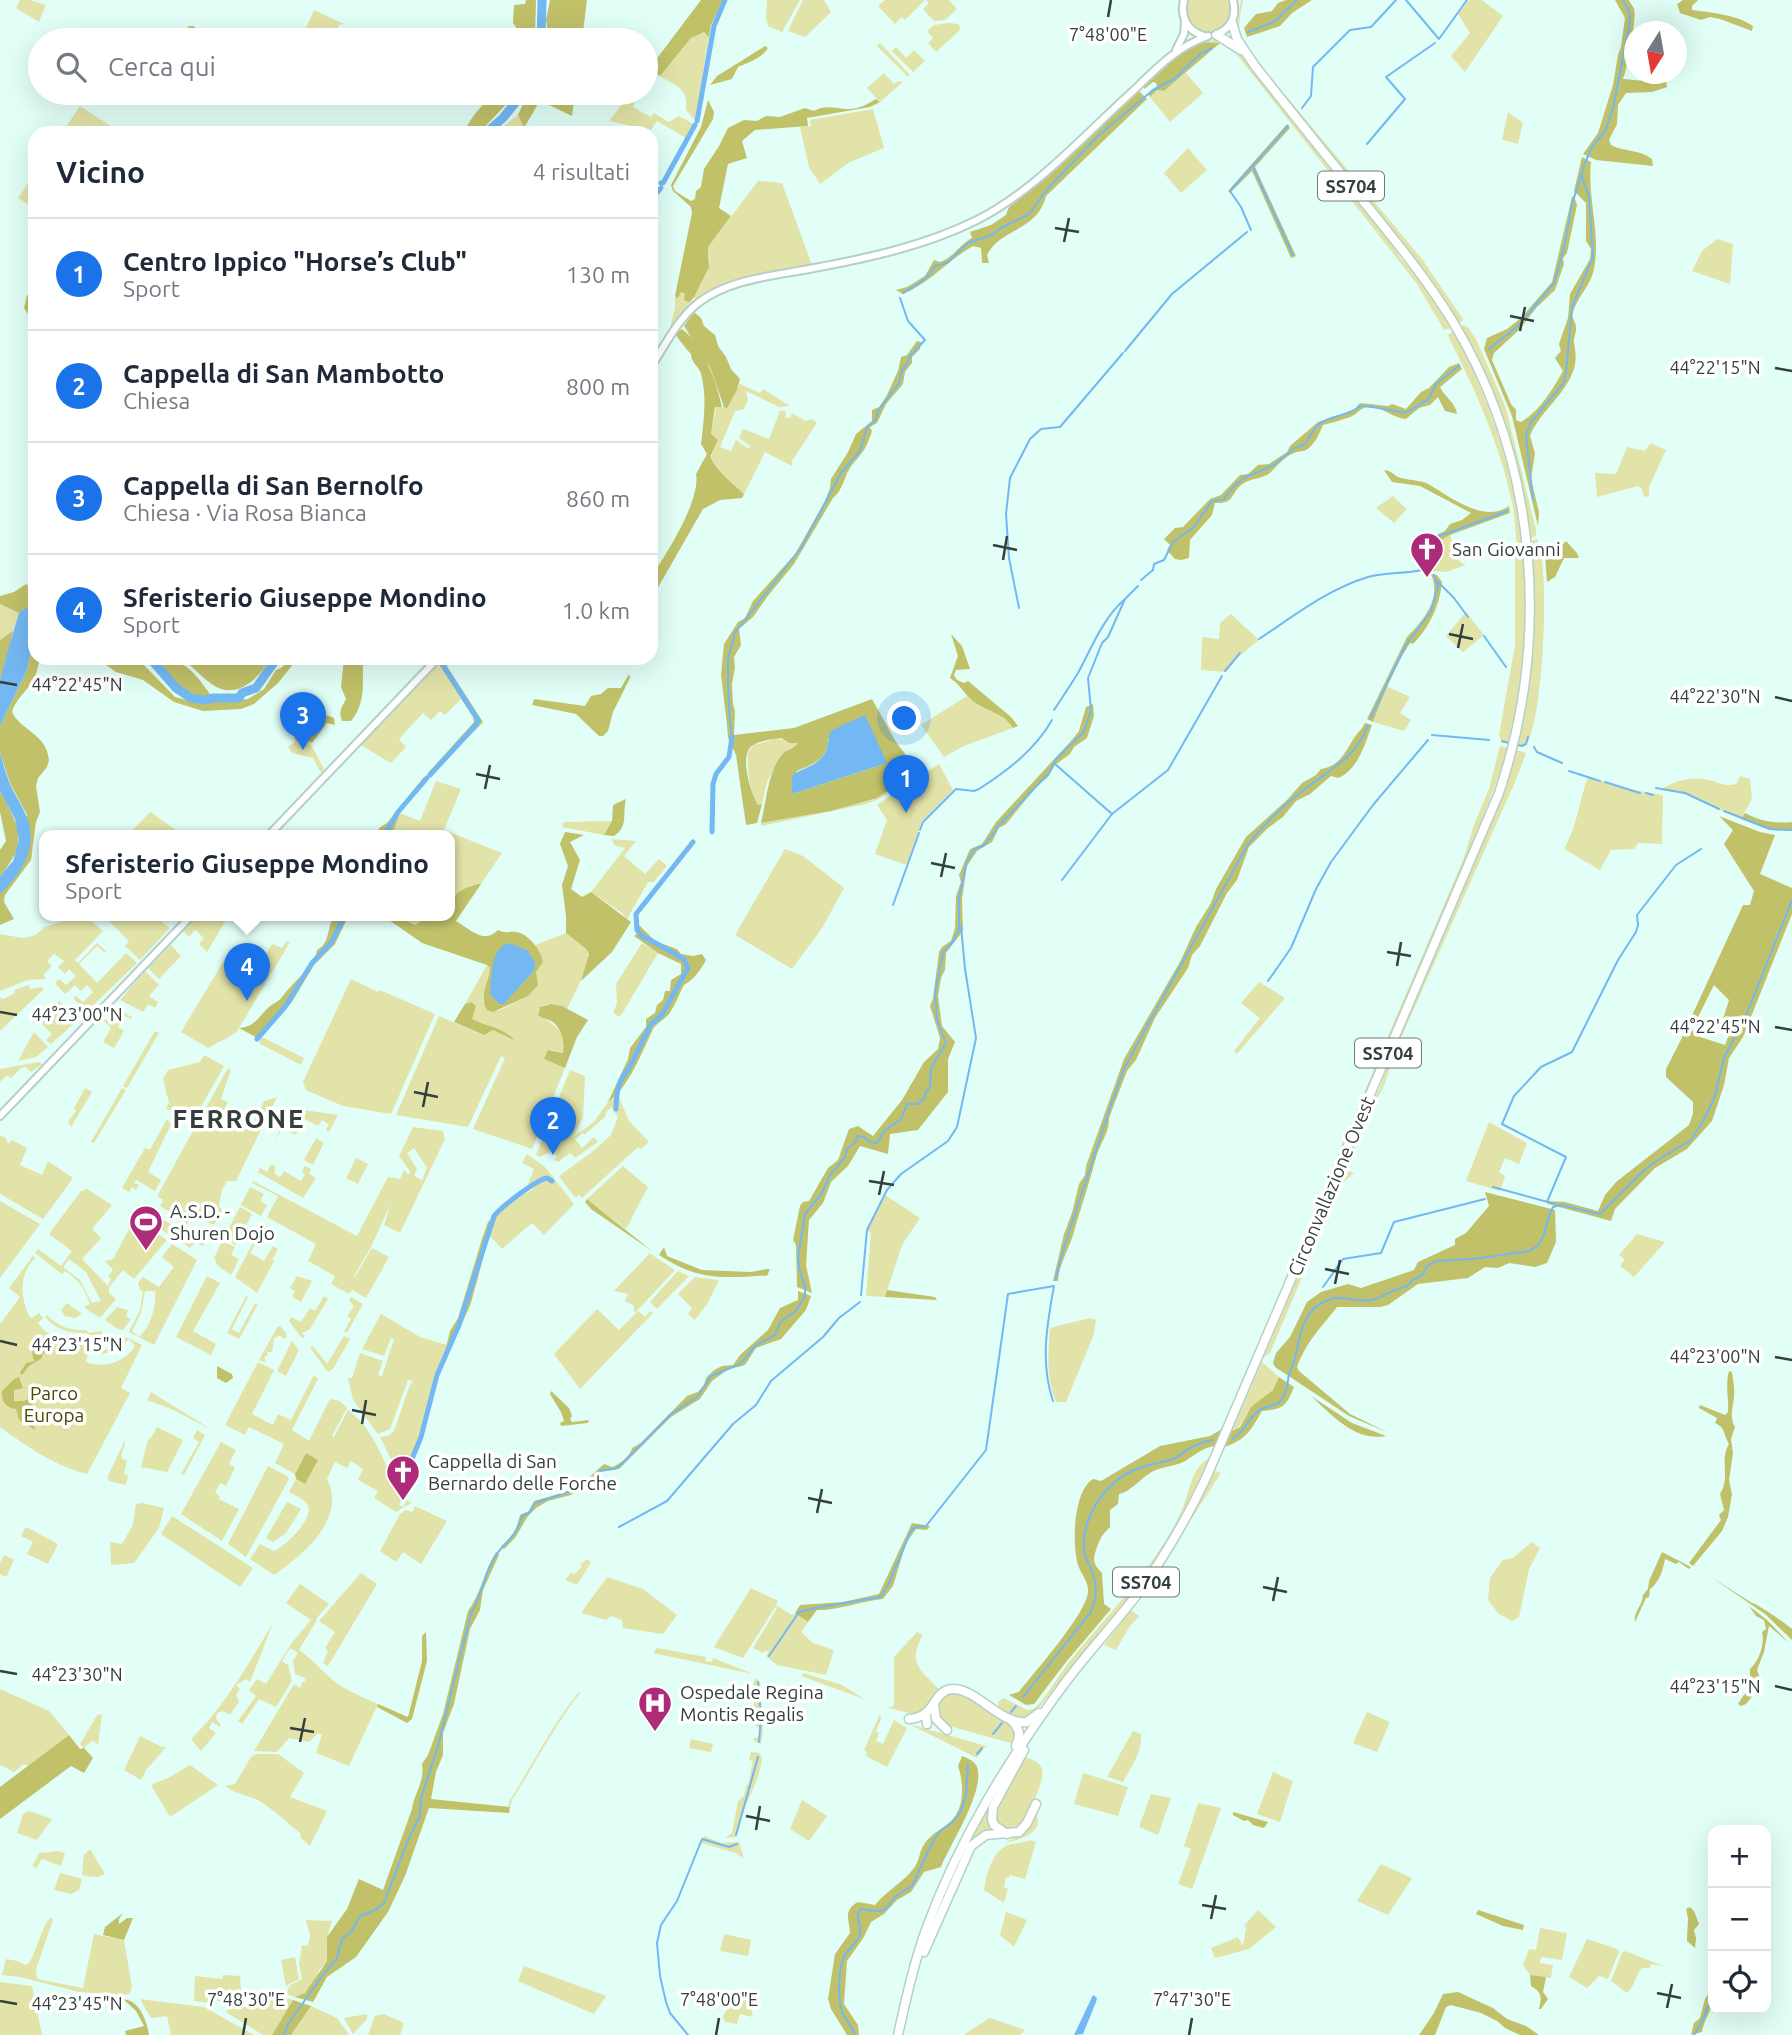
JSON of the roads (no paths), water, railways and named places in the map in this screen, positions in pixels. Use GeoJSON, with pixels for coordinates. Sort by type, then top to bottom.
{"type":"FeatureCollection","features":[{"type":"Feature","properties":{"kind":"highway","name":"SS704"},"geometry":{"type":"LineString","coordinates":[[1232,23],[1245,54]]}},
{"type":"Feature","properties":{"kind":"highway","name":"SS704"},"geometry":{"type":"LineString","coordinates":[[1212,36],[1245,54]]}},
{"type":"Feature","properties":{"kind":"highway","name":"Circonvallazione Ovest"},"geometry":{"type":"LineString","coordinates":[[898,2035],[927,1928],[954,1862],[998,1781],[1064,1685],[1160,1562],[1210,1469],[1499,793],[1517,731],[1529,649],[1531,605],[1528,547],[1507,445],[1488,391],[1461,335],[1417,267],[1245,54]]}},
{"type":"Feature","properties":{"kind":"highway"},"geometry":{"type":"LineString","coordinates":[[928,1724],[934,1704],[943,1692],[956,1689],[1020,1722],[1031,1721],[1064,1685]]}},
{"type":"Feature","properties":{"kind":"highway"},"geometry":{"type":"LineString","coordinates":[[909,1719],[930,1715]]}},
{"type":"Feature","properties":{"kind":"highway"},"geometry":{"type":"LineString","coordinates":[[930,1715],[947,1730]]}},
{"type":"Feature","properties":{"kind":"highway"},"geometry":{"type":"LineString","coordinates":[[1013,1834],[996,1828],[992,1811],[1041,1717]]}},
{"type":"Feature","properties":{"kind":"highway"},"geometry":{"type":"LineString","coordinates":[[998,1781],[1020,1737],[1018,1728],[1009,1718]]}},
{"type":"Feature","properties":{"kind":"highway"},"geometry":{"type":"LineString","coordinates":[[909,1987],[971,1846],[986,1835],[1013,1834],[1025,1826],[1035,1804]]}},
{"type":"Feature","properties":{"kind":"main road"},"geometry":{"type":"LineString","coordinates":[[658,356],[686,314],[722,289],[741,282],[904,247],[989,214],[1040,176],[1176,50],[1184,34],[1184,0]]}},
{"type":"Feature","properties":{"kind":"main road"},"geometry":{"type":"LineString","coordinates":[[1176,50],[1224,32],[1232,23],[1236,0]]}},
{"type":"Feature","properties":{"kind":"main road"},"geometry":{"type":"LineString","coordinates":[[1185,22],[1196,33],[1212,36]]}},
{"type":"Feature","properties":{"kind":"main road"},"geometry":{"type":"LineString","coordinates":[[274,830],[431,665]]}},
{"type":"Feature","properties":{"kind":"main road"},"geometry":{"type":"LineString","coordinates":[[0,1115],[186,921]]}},
{"type":"Feature","properties":{"kind":"water"},"geometry":{"type":"Polygon","coordinates":[[[28,606],[28,665],[0,726],[0,680],[19,613],[28,606]]]}},
{"type":"Feature","properties":{"kind":"water"},"geometry":{"type":"Polygon","coordinates":[[[865,715],[887,763],[792,794],[792,776],[822,757],[832,730],[865,715]]]}},
{"type":"Feature","properties":{"kind":"water"},"geometry":{"type":"Polygon","coordinates":[[[0,753],[10,784],[25,813],[31,836],[30,847],[22,867],[0,894],[0,876],[13,861],[19,840],[15,819],[0,791],[0,753]]]}},
{"type":"Feature","properties":{"kind":"water"},"geometry":{"type":"Polygon","coordinates":[[[509,943],[527,950],[535,962],[534,971],[504,1004],[499,1004],[490,994],[493,964],[498,950],[509,943]]]}},
{"type":"Feature","properties":{"kind":"water"},"geometry":{"type":"Polygon","coordinates":[[[1093,1995],[1097,1998],[1096,2002],[1083,2034],[1074,2035],[1093,1995]]]}},
{"type":"Feature","properties":{"kind":"waterway"},"geometry":{"type":"LineString","coordinates":[[541,28],[542,0]]}},
{"type":"Feature","properties":{"kind":"waterway"},"geometry":{"type":"LineString","coordinates":[[697,121],[714,26],[725,0]]}},
{"type":"Feature","properties":{"kind":"waterway"},"geometry":{"type":"LineString","coordinates":[[1248,32],[1274,22],[1297,0]]}},
{"type":"Feature","properties":{"kind":"waterway"},"geometry":{"type":"LineString","coordinates":[[1302,108],[1311,96],[1313,67],[1350,30],[1371,27],[1396,0]]}},
{"type":"Feature","properties":{"kind":"waterway"},"geometry":{"type":"LineString","coordinates":[[1406,0],[1439,39],[1467,0]]}},
{"type":"Feature","properties":{"kind":"waterway"},"geometry":{"type":"LineString","coordinates":[[1489,349],[1518,326],[1554,283],[1572,204],[1585,163],[1592,147],[1605,131],[1613,108],[1630,21],[1629,11],[1623,0]]}},
{"type":"Feature","properties":{"kind":"waterway"},"geometry":{"type":"LineString","coordinates":[[1367,144],[1405,99],[1386,77],[1435,43]]}},
{"type":"Feature","properties":{"kind":"waterway"},"geometry":{"type":"LineString","coordinates":[[903,293],[917,285],[935,266],[947,263],[968,243],[992,235],[1029,214],[1049,187],[1098,136],[1153,90],[1174,79],[1200,54],[1212,48]]}},
{"type":"Feature","properties":{"kind":"waterway"},"geometry":{"type":"LineString","coordinates":[[494,126],[513,105]]}},
{"type":"Feature","properties":{"kind":"waterway"},"geometry":{"type":"LineString","coordinates":[[661,183],[695,125]]}},
{"type":"Feature","properties":{"kind":"waterway"},"geometry":{"type":"LineString","coordinates":[[1251,230],[1230,191],[1288,126]]}},
{"type":"Feature","properties":{"kind":"waterway"},"geometry":{"type":"LineString","coordinates":[[1253,167],[1293,255]]}},
{"type":"Feature","properties":{"kind":"waterway"},"geometry":{"type":"LineString","coordinates":[[1533,500],[1526,436],[1531,422],[1563,384],[1572,307],[1593,257],[1589,197],[1582,177]]}},
{"type":"Feature","properties":{"kind":"waterway"},"geometry":{"type":"LineString","coordinates":[[658,192],[661,188]]}},
{"type":"Feature","properties":{"kind":"waterway"},"geometry":{"type":"LineString","coordinates":[[1125,351],[1172,294],[1247,232]]}},
{"type":"Feature","properties":{"kind":"waterway"},"geometry":{"type":"LineString","coordinates":[[732,737],[728,662],[734,634],[801,548],[841,473],[860,451],[867,427],[875,421],[878,411],[899,383],[909,357],[925,340],[908,321],[900,298]]}},
{"type":"Feature","properties":{"kind":"waterway"},"geometry":{"type":"LineString","coordinates":[[1019,608],[1009,558],[1006,514],[1010,478],[1030,439],[1041,429],[1060,427],[1123,353]]}},
{"type":"Feature","properties":{"kind":"waterway"},"geometry":{"type":"LineString","coordinates":[[1141,580],[1153,570],[1154,564],[1164,560],[1173,542],[1194,527],[1212,501],[1224,499],[1244,478],[1274,465],[1295,448],[1305,444],[1322,422],[1360,406],[1407,412],[1428,400],[1436,384],[1459,366]]}},
{"type":"Feature","properties":{"kind":"waterway"},"geometry":{"type":"LineString","coordinates":[[1432,570],[1423,550],[1429,540],[1507,511]]}},
{"type":"Feature","properties":{"kind":"waterway"},"geometry":{"type":"LineString","coordinates":[[1259,639],[1312,604],[1353,582],[1374,575],[1422,570],[1424,567]]}},
{"type":"Feature","properties":{"kind":"waterway"},"geometry":{"type":"LineString","coordinates":[[1370,719],[1406,645],[1431,611],[1438,586],[1434,575]]}},
{"type":"Feature","properties":{"kind":"waterway"},"geometry":{"type":"LineString","coordinates":[[1437,581],[1468,617]]}},
{"type":"Feature","properties":{"kind":"waterway"},"geometry":{"type":"LineString","coordinates":[[284,2035],[288,2024],[336,1960],[342,1939],[351,1932],[360,1916],[384,1903],[420,1816],[421,1798],[438,1746],[471,1613],[492,1562],[513,1536],[522,1516],[529,1513],[535,1503],[583,1487],[601,1470],[620,1466],[671,1414],[697,1397],[711,1376],[740,1364],[756,1345],[775,1335],[780,1322],[796,1311],[805,1296],[798,1257],[805,1214],[822,1193],[830,1175],[845,1157],[847,1149],[855,1143],[857,1136],[877,1143],[884,1131],[901,1119],[907,1104],[917,1104],[924,1099],[930,1087],[931,1068],[946,1043],[937,1020],[935,992],[943,953],[959,929],[959,897],[967,861],[975,849],[983,846],[999,825],[1049,773],[1056,759],[1084,732],[1091,710],[1088,678],[1102,643],[1108,637],[1125,599],[1138,586]]}},
{"type":"Feature","properties":{"kind":"waterway"},"geometry":{"type":"LineString","coordinates":[[1054,710],[1104,625],[1124,600]]}},
{"type":"Feature","properties":{"kind":"waterway"},"geometry":{"type":"LineString","coordinates":[[1484,636],[1506,667]]}},
{"type":"Feature","properties":{"kind":"waterway"},"geometry":{"type":"LineString","coordinates":[[1225,671],[1240,653]]}},
{"type":"Feature","properties":{"kind":"waterway"},"geometry":{"type":"LineString","coordinates":[[156,665],[176,688],[191,698],[204,700],[239,698],[242,693],[256,688],[272,665]]}},
{"type":"Feature","properties":{"kind":"waterway"},"geometry":{"type":"LineString","coordinates":[[430,775],[478,720],[443,665]]}},
{"type":"Feature","properties":{"kind":"waterway"},"geometry":{"type":"LineString","coordinates":[[1062,880],[1112,814],[1168,770],[1222,676]]}},
{"type":"Feature","properties":{"kind":"waterway"},"geometry":{"type":"LineString","coordinates":[[920,830],[923,822],[956,789],[979,789],[1010,767],[1029,750],[1052,720]]}},
{"type":"Feature","properties":{"kind":"waterway"},"geometry":{"type":"LineString","coordinates":[[1114,1097],[1123,1071],[1141,1037],[1247,846],[1282,809],[1350,754],[1368,725]]}},
{"type":"Feature","properties":{"kind":"waterway"},"geometry":{"type":"LineString","coordinates":[[1432,735],[1489,740]]}},
{"type":"Feature","properties":{"kind":"waterway"},"geometry":{"type":"LineString","coordinates":[[712,832],[713,784],[716,774],[729,757],[732,737]]}},
{"type":"Feature","properties":{"kind":"waterway"},"geometry":{"type":"LineString","coordinates":[[1514,744],[1522,746],[1526,744],[1528,737]]}},
{"type":"Feature","properties":{"kind":"waterway"},"geometry":{"type":"LineString","coordinates":[[1268,981],[1291,948],[1316,889],[1331,862],[1373,805],[1428,740]]}},
{"type":"Feature","properties":{"kind":"waterway"},"geometry":{"type":"LineString","coordinates":[[1502,741],[1509,743]]}},
{"type":"Feature","properties":{"kind":"waterway"},"geometry":{"type":"LineString","coordinates":[[1534,747],[1537,752],[1562,763]]}},
{"type":"Feature","properties":{"kind":"waterway"},"geometry":{"type":"LineString","coordinates":[[1055,764],[1112,814]]}},
{"type":"Feature","properties":{"kind":"waterway"},"geometry":{"type":"LineString","coordinates":[[1569,771],[1600,781]]}},
{"type":"Feature","properties":{"kind":"waterway"},"geometry":{"type":"LineString","coordinates":[[387,830],[398,812],[427,778]]}},
{"type":"Feature","properties":{"kind":"waterway"},"geometry":{"type":"LineString","coordinates":[[1605,782],[1640,793]]}},
{"type":"Feature","properties":{"kind":"waterway"},"geometry":{"type":"LineString","coordinates":[[1656,788],[1685,793],[1719,809]]}},
{"type":"Feature","properties":{"kind":"waterway"},"geometry":{"type":"LineString","coordinates":[[1646,793],[1653,795]]}},
{"type":"Feature","properties":{"kind":"waterway"},"geometry":{"type":"LineString","coordinates":[[1724,811],[1770,829],[1792,830]]}},
{"type":"Feature","properties":{"kind":"waterway"},"geometry":{"type":"LineString","coordinates":[[893,905],[919,833]]}},
{"type":"Feature","properties":{"kind":"waterway"},"geometry":{"type":"LineString","coordinates":[[616,1109],[622,1078],[651,1024],[661,1016],[688,968],[684,959],[641,935],[637,930],[636,914],[693,842]]}},
{"type":"Feature","properties":{"kind":"waterway"},"geometry":{"type":"LineString","coordinates":[[1547,1202],[1566,1157],[1502,1124],[1514,1096],[1541,1067],[1572,1052],[1618,960],[1636,932],[1637,915],[1676,865],[1701,849]]}},
{"type":"Feature","properties":{"kind":"waterway"},"geometry":{"type":"LineString","coordinates":[[1233,1439],[1258,1411],[1277,1404],[1284,1396],[1304,1324],[1319,1304],[1333,1298],[1365,1301],[1376,1299],[1406,1287],[1423,1275],[1427,1266],[1436,1261],[1529,1251],[1543,1238],[1553,1207],[1560,1205],[1600,1214],[1643,1171],[1691,1140],[1714,1099],[1724,1058],[1747,1013],[1792,900]]}},
{"type":"Feature","properties":{"kind":"waterway"},"geometry":{"type":"LineString","coordinates":[[257,1039],[285,1007],[312,963],[331,943],[342,921]]}},
{"type":"Feature","properties":{"kind":"waterway"},"geometry":{"type":"LineString","coordinates":[[861,1295],[867,1230],[887,1190],[901,1174],[948,1141],[957,1127],[976,1038],[961,926]]}},
{"type":"Feature","properties":{"kind":"waterway"},"geometry":{"type":"LineString","coordinates":[[1055,1280],[1113,1099]]}},
{"type":"Feature","properties":{"kind":"waterway"},"geometry":{"type":"LineString","coordinates":[[403,1481],[421,1437],[437,1375],[459,1325],[494,1216],[535,1184],[547,1178],[552,1181]]}},
{"type":"Feature","properties":{"kind":"waterway"},"geometry":{"type":"LineString","coordinates":[[1493,1187],[1555,1204]]}},
{"type":"Feature","properties":{"kind":"waterway"},"geometry":{"type":"LineString","coordinates":[[1323,1287],[1343,1259],[1381,1253],[1394,1222],[1485,1199]]}},
{"type":"Feature","properties":{"kind":"waterway"},"geometry":{"type":"LineString","coordinates":[[769,1656],[799,1612],[880,1597],[888,1585],[911,1531],[915,1527],[926,1526],[986,1450],[1008,1294],[1054,1286],[1047,1329],[1046,1358],[1053,1401]]}},
{"type":"Feature","properties":{"kind":"waterway"},"geometry":{"type":"LineString","coordinates":[[619,1527],[667,1501],[733,1424],[756,1405],[771,1381],[860,1302]]}},
{"type":"Feature","properties":{"kind":"waterway"},"geometry":{"type":"LineString","coordinates":[[1023,1697],[1092,1608],[1096,1592],[1095,1582],[1085,1554],[1084,1539],[1090,1515],[1103,1494],[1121,1477],[1132,1471],[1173,1459],[1212,1440]]}},
{"type":"Feature","properties":{"kind":"waterway"},"geometry":{"type":"LineString","coordinates":[[758,1682],[761,1717],[759,1742]]}},
{"type":"Feature","properties":{"kind":"waterway"},"geometry":{"type":"LineString","coordinates":[[1011,1712],[1016,1706]]}},
{"type":"Feature","properties":{"kind":"waterway"},"geometry":{"type":"LineString","coordinates":[[993,1734],[1002,1723]]}},
{"type":"Feature","properties":{"kind":"waterway"},"geometry":{"type":"LineString","coordinates":[[977,1754],[982,1748]]}},
{"type":"Feature","properties":{"kind":"waterway"},"geometry":{"type":"LineString","coordinates":[[736,1835],[758,1757]]}},
{"type":"Feature","properties":{"kind":"waterway"},"geometry":{"type":"LineString","coordinates":[[855,2035],[842,2011],[839,1986],[844,1957],[860,1934],[859,1912],[861,1909],[885,1910],[895,1897],[912,1886],[933,1841],[961,1811],[966,1796],[968,1764]]}},
{"type":"Feature","properties":{"kind":"waterway"},"geometry":{"type":"LineString","coordinates":[[688,2035],[670,2013],[666,2002],[657,1943],[661,1925],[677,1901],[702,1839],[729,1847],[737,1844]]}},
{"type":"Feature","properties":{"kind":"waterway"},"geometry":{"type":"LineString","coordinates":[[1694,2035],[1708,2006]]}},
{"type":"Feature","properties":{"kind":"place","name":"San Giovanni"},"geometry":{"type":"Point","coordinates":[1427,579]}},
{"type":"Feature","properties":{"kind":"place","name":"Cappella di San Bernolfo"},"geometry":{"type":"Point","coordinates":[303,750]}},
{"type":"Feature","properties":{"kind":"place","name":"Centro Ippico \"Horse’s Club\""},"geometry":{"type":"Point","coordinates":[906,813]}},
{"type":"Feature","properties":{"kind":"place","name":"Sferisterio Giuseppe Mondino"},"geometry":{"type":"Point","coordinates":[247,1001]}},
{"type":"Feature","properties":{"kind":"place","name":"Cappella di San Mambotto"},"geometry":{"type":"Point","coordinates":[553,1155]}},
{"type":"Feature","properties":{"kind":"place","name":"A.S.D. - Shuren Dojo"},"geometry":{"type":"Point","coordinates":[146,1252]}},
{"type":"Feature","properties":{"kind":"place","name":"Cappella di San Bernardo delle Forche"},"geometry":{"type":"Point","coordinates":[403,1502]}},
{"type":"Feature","properties":{"kind":"place","name":"Ospedale Regina Montis Regalis"},"geometry":{"type":"Point","coordinates":[655,1733]}},
{"type":"Feature","properties":{"kind":"district","name":"FERRONE"},"geometry":{"type":"Point","coordinates":[239,1118]}},
{"type":"Feature","properties":{"kind":"park label","name":"Parco Europa"},"geometry":{"type":"Point","coordinates":[54,1404]}}]}
